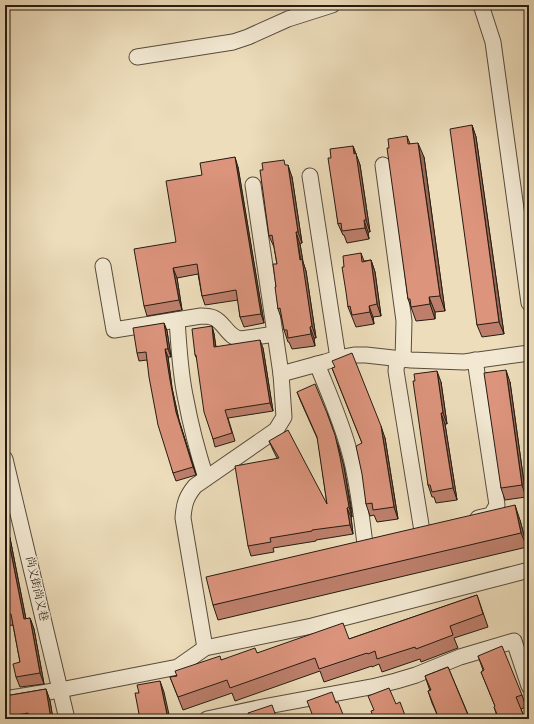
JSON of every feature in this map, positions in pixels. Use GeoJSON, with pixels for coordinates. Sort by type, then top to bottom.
{"type":"FeatureCollection","features":[{"type":"Feature","properties":{"kind":"street"},"geometry":{"type":"LineString","coordinates":[[137,57],[233,42],[288,19],[332,5]]}},
{"type":"Feature","properties":{"kind":"street"},"geometry":{"type":"LineString","coordinates":[[482,5],[493,42],[529,303]]}},
{"type":"Feature","properties":{"kind":"street"},"geometry":{"type":"LineString","coordinates":[[383,165],[404,321],[400,359],[396,371],[415,533],[438,527]]}},
{"type":"Feature","properties":{"kind":"street"},"geometry":{"type":"LineString","coordinates":[[310,176],[338,358]]}},
{"type":"Feature","properties":{"kind":"street"},"geometry":{"type":"LineString","coordinates":[[205,648],[183,518],[184,505],[190,492],[195,486],[276,430],[284,416],[281,374],[253,185]]}},
{"type":"Feature","properties":{"kind":"street"},"geometry":{"type":"LineString","coordinates":[[103,266],[114,330],[201,316],[214,318],[237,339],[275,334]]}},
{"type":"Feature","properties":{"kind":"street"},"geometry":{"type":"LineString","coordinates":[[177,320],[185,399],[194,439],[206,478]]}},
{"type":"Feature","properties":{"kind":"street"},"geometry":{"type":"LineString","coordinates":[[281,374],[354,355],[464,362],[529,353]]}},
{"type":"Feature","properties":{"kind":"street"},"geometry":{"type":"LineString","coordinates":[[468,520],[491,515],[497,505],[475,360]]}},
{"type":"Feature","properties":{"kind":"street"},"geometry":{"type":"LineString","coordinates":[[317,364],[340,421],[350,453],[373,543],[350,548]]}},
{"type":"Feature","properties":{"kind":"street","name":"尚义街尚义巷"},"geometry":{"type":"LineString","coordinates":[[5,459],[67,719]]}},
{"type":"Feature","properties":{"kind":"street"},"geometry":{"type":"LineString","coordinates":[[5,699],[178,667],[205,648],[312,626],[529,570]]}},
{"type":"Feature","properties":{"kind":"street"},"geometry":{"type":"LineString","coordinates":[[195,585],[210,581]]}},
{"type":"Feature","properties":{"kind":"street"},"geometry":{"type":"LineString","coordinates":[[207,719],[396,681],[416,675],[460,657],[514,641],[529,686]]}},
{"type":"Feature","properties":{"kind":"building"},"geometry":{"type":"Polygon","coordinates":[[[472,125],[499,322],[477,325],[450,129],[472,125]]]}},
{"type":"Feature","properties":{"kind":"building"},"geometry":{"type":"Polygon","coordinates":[[[407,136],[408,144],[418,143],[440,296],[429,297],[430,304],[411,307],[410,299],[408,299],[387,148],[389,148],[388,139],[407,136]]]}},
{"type":"Feature","properties":{"kind":"building"},"geometry":{"type":"Polygon","coordinates":[[[353,146],[354,154],[356,153],[366,220],[364,220],[365,228],[342,231],[341,223],[338,224],[328,158],[331,158],[330,149],[353,146]]]}},
{"type":"Feature","properties":{"kind":"building"},"geometry":{"type":"Polygon","coordinates":[[[235,157],[261,314],[240,317],[236,290],[202,296],[197,264],[173,268],[179,300],[144,306],[134,249],[176,242],[166,181],[202,175],[200,163],[235,157]]]}},
{"type":"Feature","properties":{"kind":"building"},"geometry":{"type":"Polygon","coordinates":[[[284,160],[285,165],[288,165],[298,232],[296,232],[300,260],[302,259],[312,326],[310,327],[311,334],[288,338],[287,330],[284,330],[280,308],[278,309],[273,264],[277,264],[272,235],[269,236],[260,170],[263,170],[262,163],[284,160]]]}},
{"type":"Feature","properties":{"kind":"building"},"geometry":{"type":"Polygon","coordinates":[[[361,253],[362,262],[371,260],[377,304],[369,306],[370,312],[352,315],[350,306],[348,307],[342,267],[344,267],[343,256],[361,253]]]}},
{"type":"Feature","properties":{"kind":"building"},"geometry":{"type":"Polygon","coordinates":[[[164,323],[168,349],[165,349],[176,412],[193,467],[173,473],[158,425],[146,352],[137,353],[133,328],[164,323]]]}},
{"type":"Feature","properties":{"kind":"building"},"geometry":{"type":"Polygon","coordinates":[[[212,326],[214,347],[260,340],[270,403],[225,410],[232,433],[213,439],[204,412],[192,329],[212,326]]]}},
{"type":"Feature","properties":{"kind":"building"},"geometry":{"type":"Polygon","coordinates":[[[352,353],[381,426],[394,507],[373,510],[372,503],[366,504],[356,446],[362,443],[332,368],[335,367],[332,361],[352,353]]]}},
{"type":"Feature","properties":{"kind":"building"},"geometry":{"type":"Polygon","coordinates":[[[506,370],[522,485],[501,488],[484,373],[506,370]]]}},
{"type":"Feature","properties":{"kind":"building"},"geometry":{"type":"Polygon","coordinates":[[[437,371],[443,413],[441,413],[453,488],[432,492],[430,485],[428,485],[413,381],[415,381],[414,374],[437,371]]]}},
{"type":"Feature","properties":{"kind":"building"},"geometry":{"type":"Polygon","coordinates":[[[315,384],[335,435],[349,507],[347,508],[350,525],[270,538],[271,542],[248,546],[235,466],[279,458],[269,441],[288,430],[327,504],[317,437],[297,392],[315,384]]]}},
{"type":"Feature","properties":{"kind":"building"},"geometry":{"type":"Polygon","coordinates":[[[515,505],[521,533],[213,605],[206,577],[515,505]]]}},
{"type":"Feature","properties":{"kind":"building"},"geometry":{"type":"Polygon","coordinates":[[[5,527],[24,619],[30,618],[40,673],[16,677],[13,664],[20,662],[11,614],[5,615],[5,527]]]}},
{"type":"Feature","properties":{"kind":"building"},"geometry":{"type":"Polygon","coordinates":[[[477,595],[483,614],[450,626],[453,635],[416,649],[415,647],[377,659],[375,651],[319,669],[315,658],[230,688],[227,680],[178,697],[170,677],[177,676],[175,671],[220,656],[221,660],[255,648],[257,653],[343,623],[349,639],[477,595]]]}},
{"type":"Feature","properties":{"kind":"building"},"geometry":{"type":"Polygon","coordinates":[[[502,646],[522,695],[516,697],[525,719],[499,719],[481,672],[484,670],[478,656],[502,646]]]}},
{"type":"Feature","properties":{"kind":"building"},"geometry":{"type":"Polygon","coordinates":[[[448,667],[468,715],[462,718],[463,719],[439,719],[428,691],[431,690],[425,676],[448,667]]]}},
{"type":"Feature","properties":{"kind":"building"},"geometry":{"type":"Polygon","coordinates":[[[160,681],[168,719],[140,719],[135,693],[139,693],[137,685],[160,681]]]}},
{"type":"Feature","properties":{"kind":"building"},"geometry":{"type":"Polygon","coordinates":[[[389,688],[396,704],[400,702],[406,718],[374,719],[371,711],[374,710],[368,696],[389,688]]]}},
{"type":"Feature","properties":{"kind":"building"},"geometry":{"type":"Polygon","coordinates":[[[46,689],[51,719],[29,719],[28,713],[5,717],[5,696],[46,689]]]}},
{"type":"Feature","properties":{"kind":"building"},"geometry":{"type":"Polygon","coordinates":[[[332,692],[344,717],[342,717],[342,719],[314,719],[307,701],[332,692]]]}},
{"type":"Feature","properties":{"kind":"building"},"geometry":{"type":"Polygon","coordinates":[[[272,705],[277,719],[243,719],[249,717],[248,713],[272,705]]]}}]}
